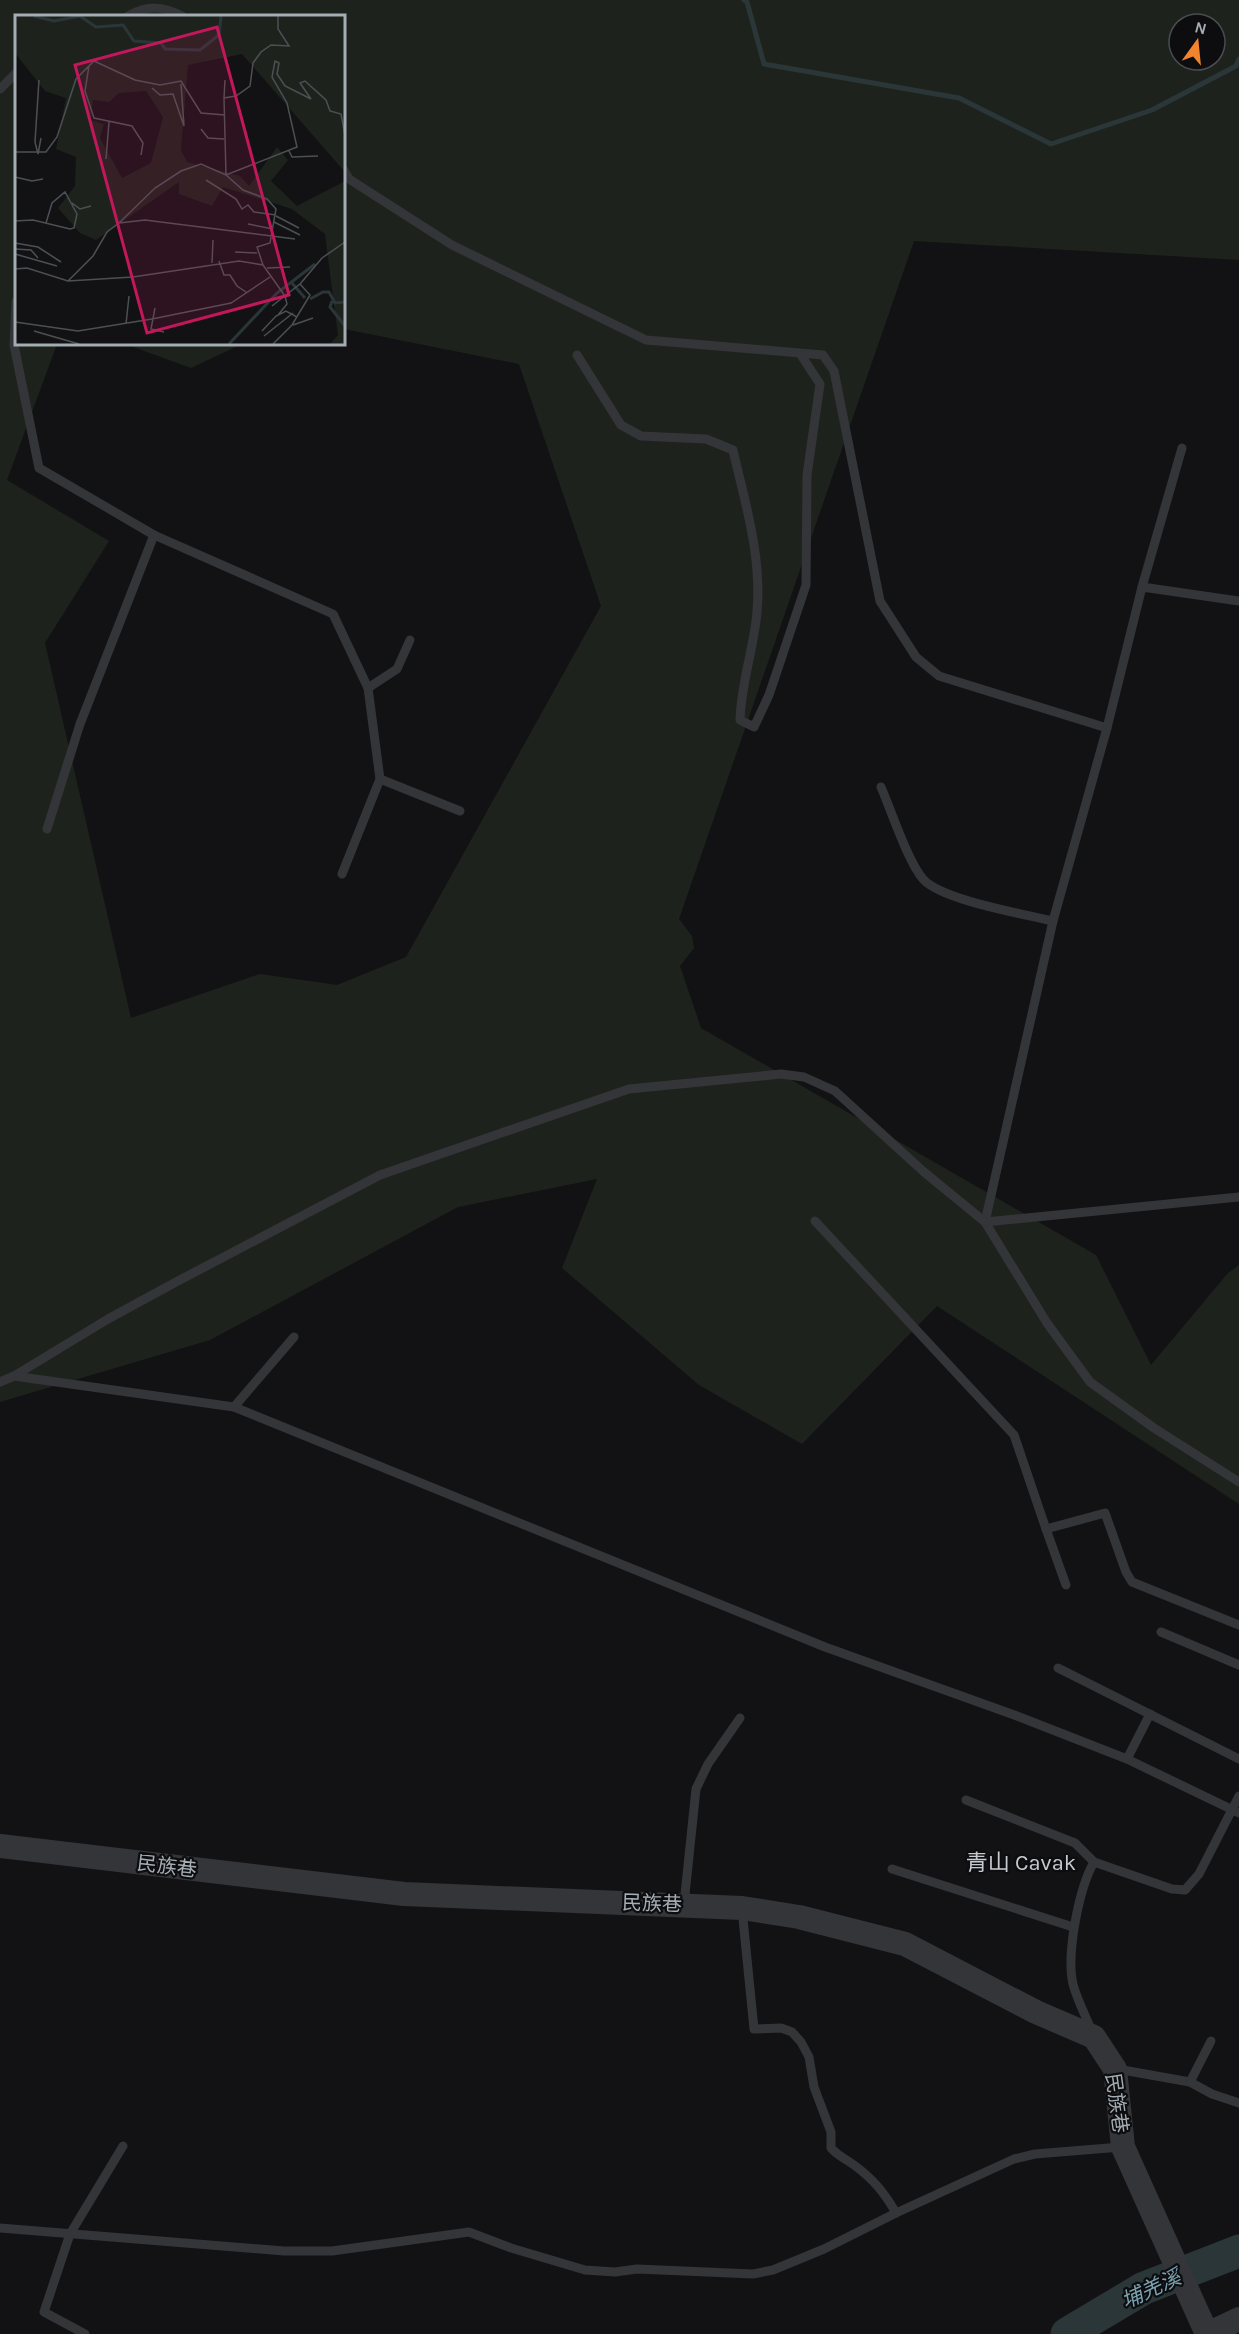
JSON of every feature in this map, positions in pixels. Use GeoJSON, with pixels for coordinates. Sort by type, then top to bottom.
{"type":"FeatureCollection","features":[{"type":"Feature","properties":{"kind":"street","name":"民族巷"},"geometry":{"type":"LineString","coordinates":[[0,1846],[404,1894],[742,1908],[799,1917],[905,1944],[1036,2012],[1094,2037],[1115,2068],[1124,2147],[1207,2333]]}},
{"type":"Feature","properties":{"kind":"street"},"geometry":{"type":"LineString","coordinates":[[1207,2333],[1239,2319]]}},
{"type":"Feature","properties":{"kind":"lane"},"geometry":{"type":"LineString","coordinates":[[130,15],[137,11],[165,7],[180,15]]}},
{"type":"Feature","properties":{"kind":"lane"},"geometry":{"type":"LineString","coordinates":[[0,89],[15,74]]}},
{"type":"Feature","properties":{"kind":"lane"},"geometry":{"type":"LineString","coordinates":[[345,172],[349,179],[452,244],[646,340],[822,355],[834,371],[880,601],[916,657],[939,676],[1107,728]]}},
{"type":"Feature","properties":{"kind":"lane"},"geometry":{"type":"LineString","coordinates":[[15,323],[14,345],[39,468],[154,535],[333,614],[369,688],[380,779],[342,874]]}},
{"type":"Feature","properties":{"kind":"lane"},"geometry":{"type":"LineString","coordinates":[[578,355],[621,425],[641,436],[706,439],[733,450],[757,554],[757,612],[741,699],[740,720],[754,727],[769,695],[806,585],[807,475],[820,384],[801,355]]}},
{"type":"Feature","properties":{"kind":"lane"},"geometry":{"type":"LineString","coordinates":[[985,1222],[1053,921],[1107,728],[1142,587],[1182,448]]}},
{"type":"Feature","properties":{"kind":"lane"},"geometry":{"type":"LineString","coordinates":[[47,829],[80,724],[154,535]]}},
{"type":"Feature","properties":{"kind":"lane"},"geometry":{"type":"LineString","coordinates":[[1142,587],[1239,601]]}},
{"type":"Feature","properties":{"kind":"lane"},"geometry":{"type":"LineString","coordinates":[[369,688],[397,669],[410,640]]}},
{"type":"Feature","properties":{"kind":"lane"},"geometry":{"type":"LineString","coordinates":[[380,779],[460,811]]}},
{"type":"Feature","properties":{"kind":"lane"},"geometry":{"type":"LineString","coordinates":[[881,787],[923,880],[945,894],[1053,921]]}},
{"type":"Feature","properties":{"kind":"lane"},"geometry":{"type":"LineString","coordinates":[[0,1382],[166,1287],[380,1175],[629,1089],[781,1074],[804,1077],[835,1091],[924,1172],[985,1222],[1047,1323],[1090,1382],[1154,1428],[1239,1482]]}},
{"type":"Feature","properties":{"kind":"lane"},"geometry":{"type":"LineString","coordinates":[[985,1222],[1239,1197]]}},
{"type":"Feature","properties":{"kind":"lane"},"geometry":{"type":"LineString","coordinates":[[815,1221],[1014,1435],[1066,1585]]}},
{"type":"Feature","properties":{"kind":"lane"},"geometry":{"type":"LineString","coordinates":[[234,1407],[294,1337]]}},
{"type":"Feature","properties":{"kind":"lane"},"geometry":{"type":"LineString","coordinates":[[14,1376],[234,1407],[825,1647],[1017,1716],[1127,1759],[1235,1812]]}},
{"type":"Feature","properties":{"kind":"lane"},"geometry":{"type":"LineString","coordinates":[[1046,1529],[1105,1512],[1126,1572],[1132,1582],[1239,1625]]}},
{"type":"Feature","properties":{"kind":"lane"},"geometry":{"type":"LineString","coordinates":[[1161,1632],[1239,1665]]}},
{"type":"Feature","properties":{"kind":"lane"},"geometry":{"type":"LineString","coordinates":[[1059,1668],[1239,1759]]}},
{"type":"Feature","properties":{"kind":"lane"},"geometry":{"type":"LineString","coordinates":[[1127,1759],[1150,1714]]}},
{"type":"Feature","properties":{"kind":"lane"},"geometry":{"type":"LineString","coordinates":[[684,1904],[696,1789],[708,1764],[740,1718]]}},
{"type":"Feature","properties":{"kind":"lane"},"geometry":{"type":"LineString","coordinates":[[966,1800],[1075,1843],[1094,1862],[1172,1889],[1185,1890],[1199,1874],[1235,1812],[1239,1796]]}},
{"type":"Feature","properties":{"kind":"lane"},"geometry":{"type":"LineString","coordinates":[[1094,1862],[1085,1878],[1080,1907],[1073,1927],[1073,1983],[1094,2037]]}},
{"type":"Feature","properties":{"kind":"lane"},"geometry":{"type":"LineString","coordinates":[[892,1869],[1073,1927]]}},
{"type":"Feature","properties":{"kind":"lane"},"geometry":{"type":"LineString","coordinates":[[742,1908],[754,2029],[781,2028],[792,2032],[801,2042],[809,2057],[814,2087],[831,2132],[831,2148],[840,2157],[853,2163],[883,2190],[896,2213]]}},
{"type":"Feature","properties":{"kind":"lane"},"geometry":{"type":"LineString","coordinates":[[1190,2082],[1211,2042]]}},
{"type":"Feature","properties":{"kind":"lane"},"geometry":{"type":"LineString","coordinates":[[1115,2068],[1190,2082],[1212,2094],[1239,2103]]}},
{"type":"Feature","properties":{"kind":"lane"},"geometry":{"type":"LineString","coordinates":[[85,2334],[44,2312],[70,2234],[123,2146]]}},
{"type":"Feature","properties":{"kind":"lane"},"geometry":{"type":"LineString","coordinates":[[0,2228],[284,2251],[332,2251],[469,2232],[511,2248],[585,2270],[615,2272],[637,2269],[753,2274],[773,2270],[824,2249],[1014,2159],[1035,2154],[1124,2147]]}},
{"type":"Feature","properties":{"kind":"shaded area"},"geometry":{"type":"Polygon","coordinates":[[[0,0],[1239,0],[1239,260],[914,241],[679,919],[692,936],[694,948],[680,966],[701,1028],[1096,1255],[1151,1365],[1228,1273],[1239,1265],[1239,1504],[937,1306],[802,1444],[699,1385],[562,1268],[597,1179],[458,1207],[210,1340],[0,1402],[0,0]],[[15,15],[15,345],[57,345],[7,480],[109,541],[45,643],[131,1018],[260,974],[337,985],[406,957],[601,606],[519,364],[345,329],[345,15],[15,15]]]}},
{"type":"Feature","properties":{"kind":"shaded area"},"geometry":{"type":"Polygon","coordinates":[[[128,345],[240,345],[191,368],[128,345]]]}},
{"type":"Feature","properties":{"kind":"waterway"},"geometry":{"type":"LineString","coordinates":[[744,0],[747,2],[764,64],[959,98],[1051,144],[1152,110],[1236,66],[1239,59]]}},
{"type":"Feature","properties":{"kind":"waterway","name":"埔羌溪"},"geometry":{"type":"LineString","coordinates":[[1067,2334],[1144,2288],[1239,2251]]}},
{"type":"Feature","properties":{"kind":"district","name":"青山 Cavak"},"geometry":{"type":"Point","coordinates":[1021,1862]}}]}
